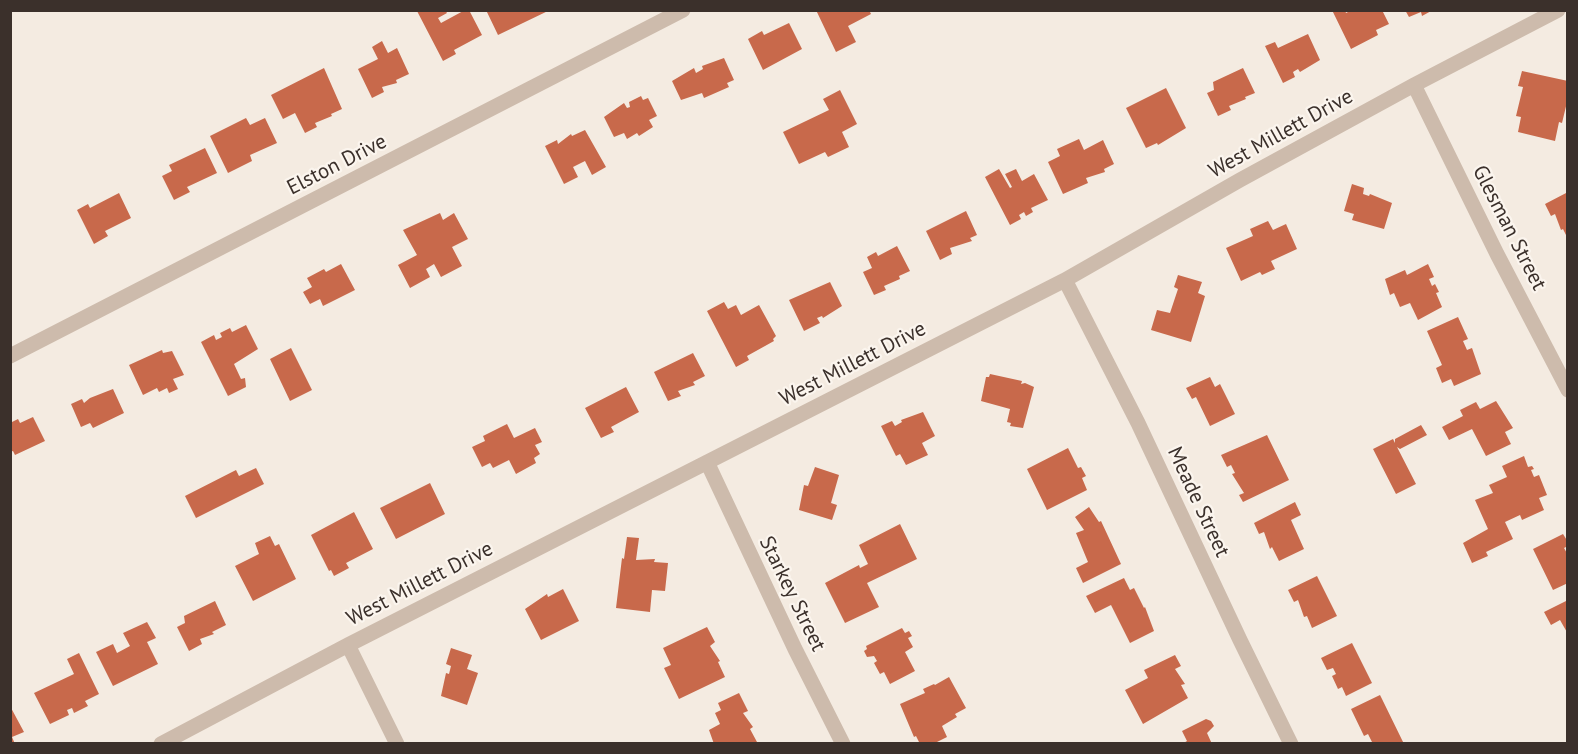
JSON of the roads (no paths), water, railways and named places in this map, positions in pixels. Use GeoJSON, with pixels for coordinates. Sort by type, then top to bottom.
{"type":"FeatureCollection","features":[{"type":"Feature","properties":{"kind":"street","name":"Elston Drive"},"geometry":{"type":"LineString","coordinates":[[10,356],[683,10]]}},
{"type":"Feature","properties":{"kind":"street","name":"West Millett Drive"},"geometry":{"type":"LineString","coordinates":[[161,744],[348,645],[1065,280],[1240,180],[1558,10]]}},
{"type":"Feature","properties":{"kind":"street","name":"Glesman Street"},"geometry":{"type":"LineString","coordinates":[[1414,85],[1497,254],[1568,390]]}},
{"type":"Feature","properties":{"kind":"street","name":"Meade Street"},"geometry":{"type":"LineString","coordinates":[[1065,280],[1138,423],[1291,744]]}},
{"type":"Feature","properties":{"kind":"street","name":"Starkey Street"},"geometry":{"type":"LineString","coordinates":[[706,462],[843,744]]}},
{"type":"Feature","properties":{"kind":"street"},"geometry":{"type":"LineString","coordinates":[[348,645],[397,744]]}}]}
